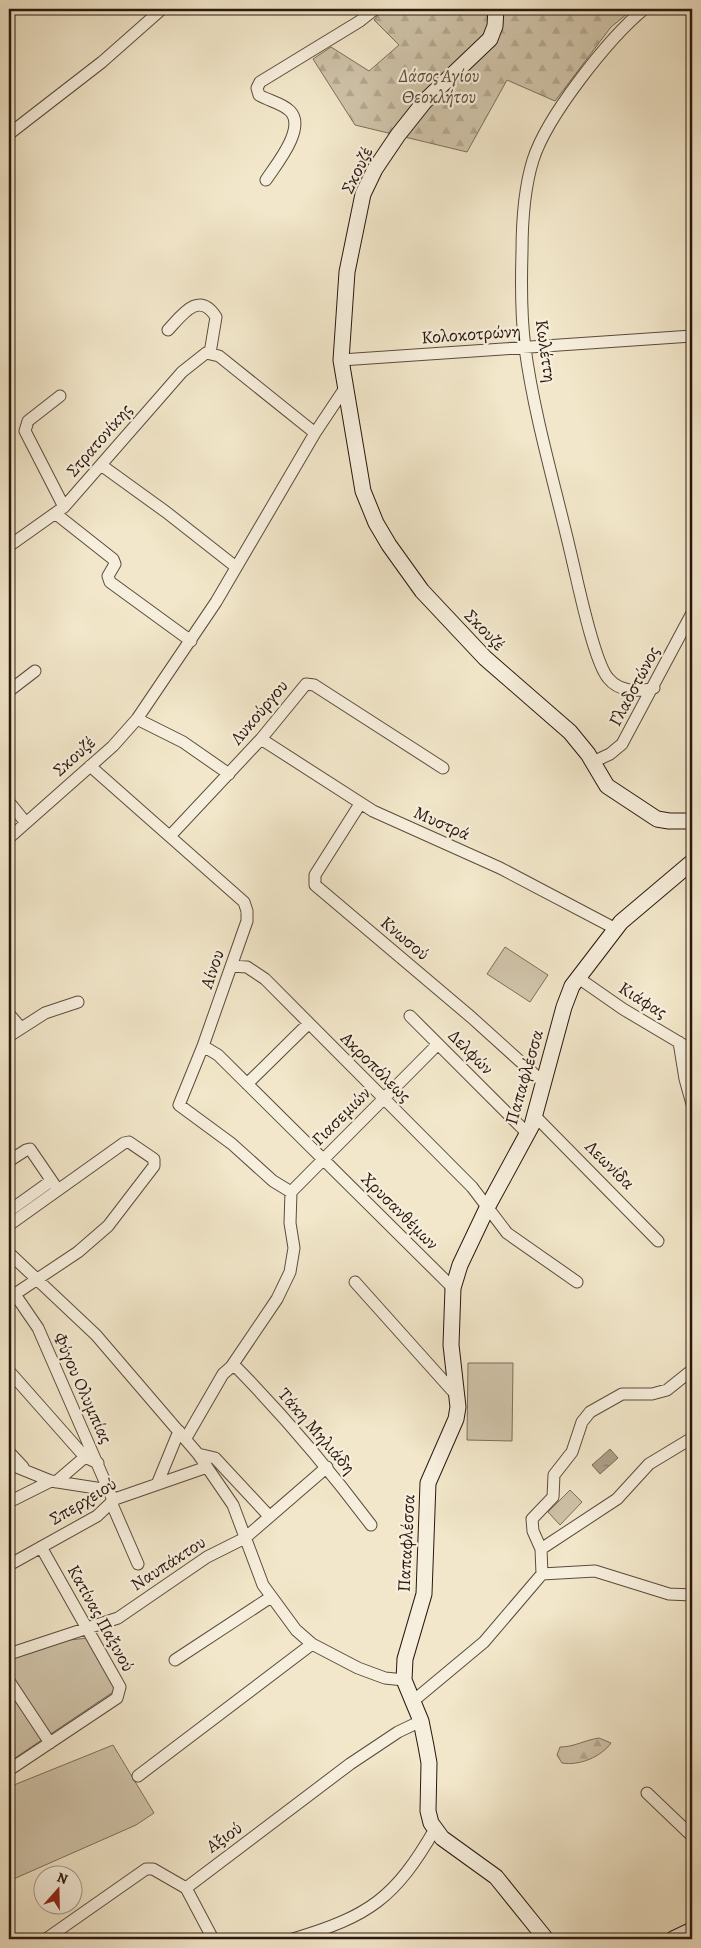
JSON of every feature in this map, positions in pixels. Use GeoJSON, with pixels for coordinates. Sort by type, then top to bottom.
{"type":"FeatureCollection","features":[{"type":"Feature","properties":{"kind":"street"},"geometry":{"type":"LineString","coordinates":[[9,134],[102,62],[162,9]]}},
{"type":"Feature","properties":{"kind":"street"},"geometry":{"type":"LineString","coordinates":[[266,180],[293,137],[296,124],[292,113],[282,105],[259,95],[257,88],[260,82],[360,21],[375,9]]}},
{"type":"Feature","properties":{"kind":"street","name":"Κωλέττη"},"geometry":{"type":"LineString","coordinates":[[644,9],[605,47],[551,121],[533,160],[525,197],[521,291],[525,348],[576,575],[599,661],[608,679],[618,686],[636,691],[654,688]]}},
{"type":"Feature","properties":{"kind":"street","name":"Σκουζέ"},"geometry":{"type":"LineString","coordinates":[[496,15],[495,30],[490,38],[425,101],[398,135],[375,169],[363,194],[350,250],[343,309],[341,360],[363,491],[376,523],[389,546],[422,591],[478,651],[515,686],[563,725],[593,762],[607,786],[652,816],[669,822],[692,822]]}},
{"type":"Feature","properties":{"kind":"street"},"geometry":{"type":"LineString","coordinates":[[168,330],[191,306],[200,304],[211,308],[216,317],[210,353],[220,356],[252,380],[315,433]]}},
{"type":"Feature","properties":{"kind":"street","name":"Κολοκοτρώνη"},"geometry":{"type":"LineString","coordinates":[[341,360],[692,336]]}},
{"type":"Feature","properties":{"kind":"street","name":"Στρατονίκης"},"geometry":{"type":"LineString","coordinates":[[9,546],[60,511],[182,372],[202,355],[210,353]]}},
{"type":"Feature","properties":{"kind":"street","name":"Σκουζέ"},"geometry":{"type":"LineString","coordinates":[[9,838],[121,738],[137,719],[191,641],[315,433],[345,388]]}},
{"type":"Feature","properties":{"kind":"street"},"geometry":{"type":"LineString","coordinates":[[60,396],[28,421],[24,431],[60,511],[113,559],[115,564],[108,576],[110,582],[191,641]]}},
{"type":"Feature","properties":{"kind":"street"},"geometry":{"type":"LineString","coordinates":[[101,466],[166,512],[236,567]]}},
{"type":"Feature","properties":{"kind":"street","name":"Γλαδστώνος"},"geometry":{"type":"LineString","coordinates":[[593,762],[610,754],[622,744],[689,627],[692,613]]}},
{"type":"Feature","properties":{"kind":"street"},"geometry":{"type":"LineString","coordinates":[[9,691],[35,671]]}},
{"type":"Feature","properties":{"kind":"street","name":"Λυκούργου"},"geometry":{"type":"LineString","coordinates":[[170,836],[261,739],[303,686],[310,684],[443,768]]}},
{"type":"Feature","properties":{"kind":"street"},"geometry":{"type":"LineString","coordinates":[[137,719],[183,742],[229,774]]}},
{"type":"Feature","properties":{"kind":"street","name":"Μυστρά"},"geometry":{"type":"LineString","coordinates":[[261,739],[360,804],[514,875],[616,929]]}},
{"type":"Feature","properties":{"kind":"street","name":"Αίνου"},"geometry":{"type":"LineString","coordinates":[[90,766],[244,902],[247,911],[247,922],[203,1046],[179,1105],[232,1144],[273,1181],[292,1192]]}},
{"type":"Feature","properties":{"kind":"street"},"geometry":{"type":"LineString","coordinates":[[9,802],[26,823]]}},
{"type":"Feature","properties":{"kind":"street","name":"Κνωσού"},"geometry":{"type":"LineString","coordinates":[[360,804],[315,875],[315,885],[471,1017],[543,1082]]}},
{"type":"Feature","properties":{"kind":"street","name":"Παπαφλέσσα"},"geometry":{"type":"LineString","coordinates":[[546,1939],[496,1877],[451,1845],[435,1829],[428,1811],[429,1763],[421,1721],[404,1680],[405,1659],[424,1594],[428,1483],[456,1419],[458,1397],[451,1345],[453,1288],[458,1271],[488,1206],[528,1134],[535,1116],[568,993],[577,976],[616,929],[639,906],[692,862]]}},
{"type":"Feature","properties":{"kind":"street","name":"Ακροπόλεως"},"geometry":{"type":"LineString","coordinates":[[231,966],[252,969],[488,1206],[513,1238],[577,1282]]}},
{"type":"Feature","properties":{"kind":"street","name":"Κιάφας"},"geometry":{"type":"LineString","coordinates":[[577,976],[622,1009],[692,1050]]}},
{"type":"Feature","properties":{"kind":"street"},"geometry":{"type":"LineString","coordinates":[[9,1036],[45,1013],[78,1002]]}},
{"type":"Feature","properties":{"kind":"street"},"geometry":{"type":"LineString","coordinates":[[9,1014],[21,1028]]}},
{"type":"Feature","properties":{"kind":"street","name":"Δελφών"},"geometry":{"type":"LineString","coordinates":[[410,1016],[528,1134]]}},
{"type":"Feature","properties":{"kind":"street"},"geometry":{"type":"LineString","coordinates":[[248,1084],[308,1024]]}},
{"type":"Feature","properties":{"kind":"street"},"geometry":{"type":"LineString","coordinates":[[679,1042],[685,1079],[692,1104]]}},
{"type":"Feature","properties":{"kind":"street","name":"Γιασεμιών"},"geometry":{"type":"LineString","coordinates":[[292,1192],[323,1158],[438,1044]]}},
{"type":"Feature","properties":{"kind":"street","name":"Χρυσανθέμων"},"geometry":{"type":"LineString","coordinates":[[203,1046],[218,1055],[248,1084],[453,1288]]}},
{"type":"Feature","properties":{"kind":"street","name":"Λεωνίδα"},"geometry":{"type":"LineString","coordinates":[[535,1116],[658,1241]]}},
{"type":"Feature","properties":{"kind":"street"},"geometry":{"type":"LineString","coordinates":[[9,1211],[55,1186],[124,1143],[129,1142],[152,1157],[155,1162],[129,1200],[108,1226],[78,1252],[12,1296]]}},
{"type":"Feature","properties":{"kind":"street"},"geometry":{"type":"LineString","coordinates":[[9,1162],[28,1149],[55,1186]]}},
{"type":"Feature","properties":{"kind":"street"},"geometry":{"type":"LineString","coordinates":[[9,1226],[55,1186]]}},
{"type":"Feature","properties":{"kind":"street"},"geometry":{"type":"LineString","coordinates":[[158,1482],[182,1435],[277,1299],[290,1272],[294,1248],[290,1224],[292,1192]]}},
{"type":"Feature","properties":{"kind":"street"},"geometry":{"type":"LineString","coordinates":[[10,1256],[96,1334],[198,1454],[233,1505],[258,1574],[271,1597],[296,1630],[312,1644],[358,1668],[385,1678],[404,1680]]}},
{"type":"Feature","properties":{"kind":"street"},"geometry":{"type":"LineString","coordinates":[[355,1282],[458,1397]]}},
{"type":"Feature","properties":{"kind":"street","name":"Φύγου Ολυμπίας"},"geometry":{"type":"LineString","coordinates":[[12,1296],[38,1328],[98,1463],[138,1564]]}},
{"type":"Feature","properties":{"kind":"street","name":"Τάκη Μηλιάδη"},"geometry":{"type":"LineString","coordinates":[[231,1367],[240,1371],[327,1467],[371,1525]]}},
{"type":"Feature","properties":{"kind":"street"},"geometry":{"type":"LineString","coordinates":[[412,1702],[484,1642],[542,1574],[541,1549],[533,1532],[532,1519],[553,1497],[554,1475],[572,1452],[585,1417],[593,1409],[614,1397],[667,1390],[692,1370]]}},
{"type":"Feature","properties":{"kind":"street"},"geometry":{"type":"LineString","coordinates":[[9,1371],[85,1457],[98,1463]]}},
{"type":"Feature","properties":{"kind":"street"},"geometry":{"type":"LineString","coordinates":[[541,1549],[618,1499],[649,1464],[692,1438]]}},
{"type":"Feature","properties":{"kind":"street"},"geometry":{"type":"LineString","coordinates":[[9,1452],[26,1471]]}},
{"type":"Feature","properties":{"kind":"street"},"geometry":{"type":"LineString","coordinates":[[198,1454],[215,1458],[269,1516]]}},
{"type":"Feature","properties":{"kind":"street"},"geometry":{"type":"LineString","coordinates":[[9,1502],[54,1482],[85,1457]]}},
{"type":"Feature","properties":{"kind":"street"},"geometry":{"type":"LineString","coordinates":[[9,1464],[54,1482],[111,1497]]}},
{"type":"Feature","properties":{"kind":"street","name":"Σπερχειού"},"geometry":{"type":"LineString","coordinates":[[9,1565],[97,1516],[111,1497],[207,1467]]}},
{"type":"Feature","properties":{"kind":"street","name":"Ναυπάκτου"},"geometry":{"type":"LineString","coordinates":[[9,1654],[118,1618],[207,1558],[244,1538],[327,1467]]}},
{"type":"Feature","properties":{"kind":"street","name":"Κατίνας Παξινού"},"geometry":{"type":"LineString","coordinates":[[9,1770],[117,1698],[120,1692],[120,1688],[88,1629],[41,1547]]}},
{"type":"Feature","properties":{"kind":"street"},"geometry":{"type":"LineString","coordinates":[[542,1574],[595,1571],[669,1594],[692,1595]]}},
{"type":"Feature","properties":{"kind":"street"},"geometry":{"type":"LineString","coordinates":[[175,1660],[271,1597]]}},
{"type":"Feature","properties":{"kind":"street"},"geometry":{"type":"LineString","coordinates":[[138,1776],[312,1644]]}},
{"type":"Feature","properties":{"kind":"street"},"geometry":{"type":"LineString","coordinates":[[9,1680],[50,1744]]}},
{"type":"Feature","properties":{"kind":"street","name":"Αξιού"},"geometry":{"type":"LineString","coordinates":[[186,1888],[350,1764],[398,1732],[421,1721]]}},
{"type":"Feature","properties":{"kind":"street"},"geometry":{"type":"LineString","coordinates":[[647,1794],[692,1836]]}},
{"type":"Feature","properties":{"kind":"street"},"geometry":{"type":"LineString","coordinates":[[293,1939],[347,1920],[378,1902],[406,1876],[435,1829]]}},
{"type":"Feature","properties":{"kind":"street"},"geometry":{"type":"LineString","coordinates":[[46,1939],[146,1869],[153,1868],[186,1888],[214,1939]]}},
{"type":"Feature","properties":{"kind":"street"},"geometry":{"type":"LineString","coordinates":[[673,1939],[692,1930]]}},
{"type":"Feature","properties":{"kind":"green space","name":"Δάσος Αγίου Θεοκλήτου"},"geometry":{"type":"Polygon","coordinates":[[[383,9],[633,9],[611,27],[555,101],[507,80],[467,152],[355,125],[313,59],[331,47],[369,71],[399,45],[374,20],[383,9]]]}},
{"type":"Feature","properties":{"kind":"green space"},"geometry":{"type":"Polygon","coordinates":[[[505,947],[548,975],[530,1002],[487,974],[505,947]]]}},
{"type":"Feature","properties":{"kind":"green space"},"geometry":{"type":"Polygon","coordinates":[[[468,1363],[513,1363],[512,1441],[467,1440],[468,1363]]]}},
{"type":"Feature","properties":{"kind":"green space"},"geometry":{"type":"Polygon","coordinates":[[[570,1490],[582,1502],[560,1525],[548,1512],[570,1490]]]}},
{"type":"Feature","properties":{"kind":"green space"},"geometry":{"type":"Polygon","coordinates":[[[88,1638],[116,1690],[9,1762],[9,1657],[60,1641],[88,1638]]]}},
{"type":"Feature","properties":{"kind":"green space"},"geometry":{"type":"Polygon","coordinates":[[[599,1738],[611,1743],[596,1756],[582,1762],[562,1763],[557,1755],[560,1747],[599,1738]]]}},
{"type":"Feature","properties":{"kind":"green space"},"geometry":{"type":"Polygon","coordinates":[[[113,1745],[154,1813],[136,1825],[43,1866],[32,1866],[32,1871],[9,1881],[9,1787],[113,1745]]]}},
{"type":"Feature","properties":{"kind":"water"},"geometry":{"type":"Polygon","coordinates":[[[610,1449],[618,1458],[600,1474],[592,1465],[610,1449]]]}}]}
